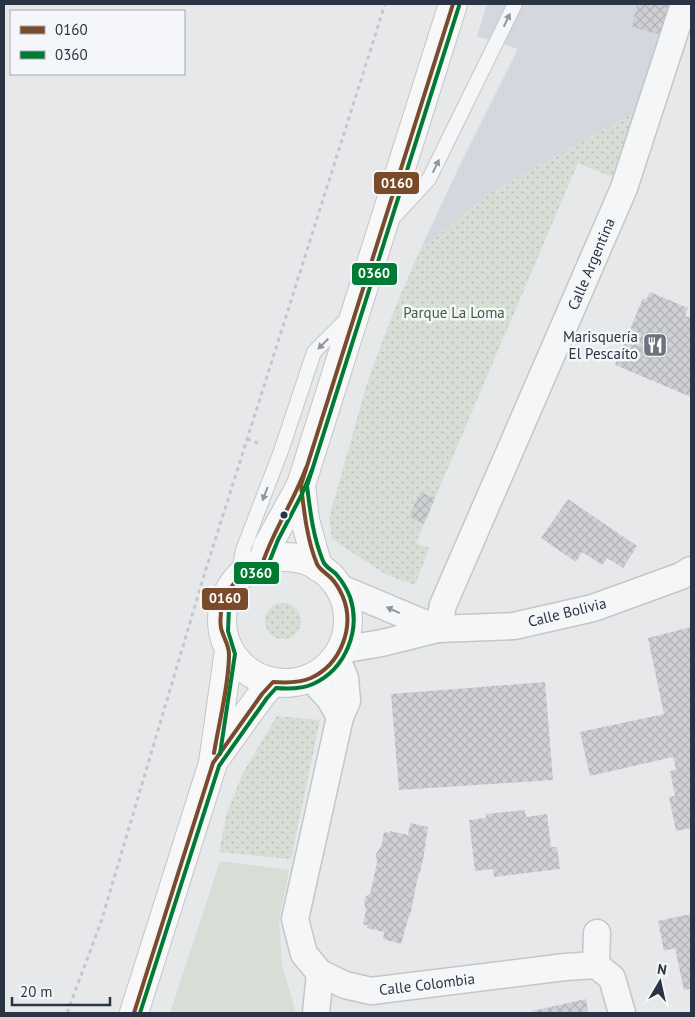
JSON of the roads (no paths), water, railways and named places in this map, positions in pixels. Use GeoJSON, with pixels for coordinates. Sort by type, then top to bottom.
{"type":"FeatureCollection","features":[{"type":"Feature","properties":{"kind":"main road"},"geometry":{"type":"LineString","coordinates":[[262,562],[267,547],[301,485],[453,4]]}},
{"type":"Feature","properties":{"kind":"main road"},"geometry":{"type":"LineString","coordinates":[[301,485],[305,520],[318,567]]}},
{"type":"Feature","properties":{"kind":"main road"},"geometry":{"type":"LineString","coordinates":[[281,557],[299,559],[318,567],[338,587],[345,602],[348,616],[346,635],[338,654],[324,669],[311,678],[295,682],[273,682],[260,678],[248,672],[237,662],[229,650],[222,632],[223,607],[231,587],[238,578],[247,570],[262,562],[281,557]]}},
{"type":"Feature","properties":{"kind":"main road"},"geometry":{"type":"LineString","coordinates":[[134,1013],[213,763],[229,650]]}},
{"type":"Feature","properties":{"kind":"main road"},"geometry":{"type":"LineString","coordinates":[[213,763],[262,694],[273,682]]}},
{"type":"Feature","properties":{"kind":"street","name":"Calle Argentina"},"geometry":{"type":"LineString","coordinates":[[438,629],[444,605],[624,188],[684,4]]}},
{"type":"Feature","properties":{"kind":"street","name":"Calle Bolivia"},"geometry":{"type":"LineString","coordinates":[[338,654],[438,629],[514,626],[593,608],[681,576],[691,570]]}},
{"type":"Feature","properties":{"kind":"street","name":"Calle Bolivia"},"geometry":{"type":"LineString","coordinates":[[338,587],[438,629]]}},
{"type":"Feature","properties":{"kind":"street","name":"Calle Colombia"},"geometry":{"type":"LineString","coordinates":[[338,654],[345,678],[347,701],[340,717],[295,919],[304,954],[320,973],[345,986],[371,991],[565,967],[596,965]]}},
{"type":"Feature","properties":{"kind":"street"},"geometry":{"type":"LineString","coordinates":[[311,678],[330,699],[340,717]]}},
{"type":"Feature","properties":{"kind":"street"},"geometry":{"type":"LineString","coordinates":[[597,933],[596,965],[612,978],[622,1013]]}},
{"type":"Feature","properties":{"kind":"street"},"geometry":{"type":"LineString","coordinates":[[316,1013],[320,973]]}},
{"type":"Feature","properties":{"kind":"lane"},"geometry":{"type":"LineString","coordinates":[[382,230],[429,179],[515,4]]}},
{"type":"Feature","properties":{"kind":"lane"},"geometry":{"type":"LineString","coordinates":[[238,578],[243,550],[282,450],[314,352],[357,309]]}},
{"type":"Feature","properties":{"kind":"place","name":"Marisquería El Pescaíto"},"geometry":{"type":"Point","coordinates":[655,345]}},
{"type":"Feature","properties":{"kind":"park label","name":"Parque La Loma"},"geometry":{"type":"Point","coordinates":[454,312]}}]}
